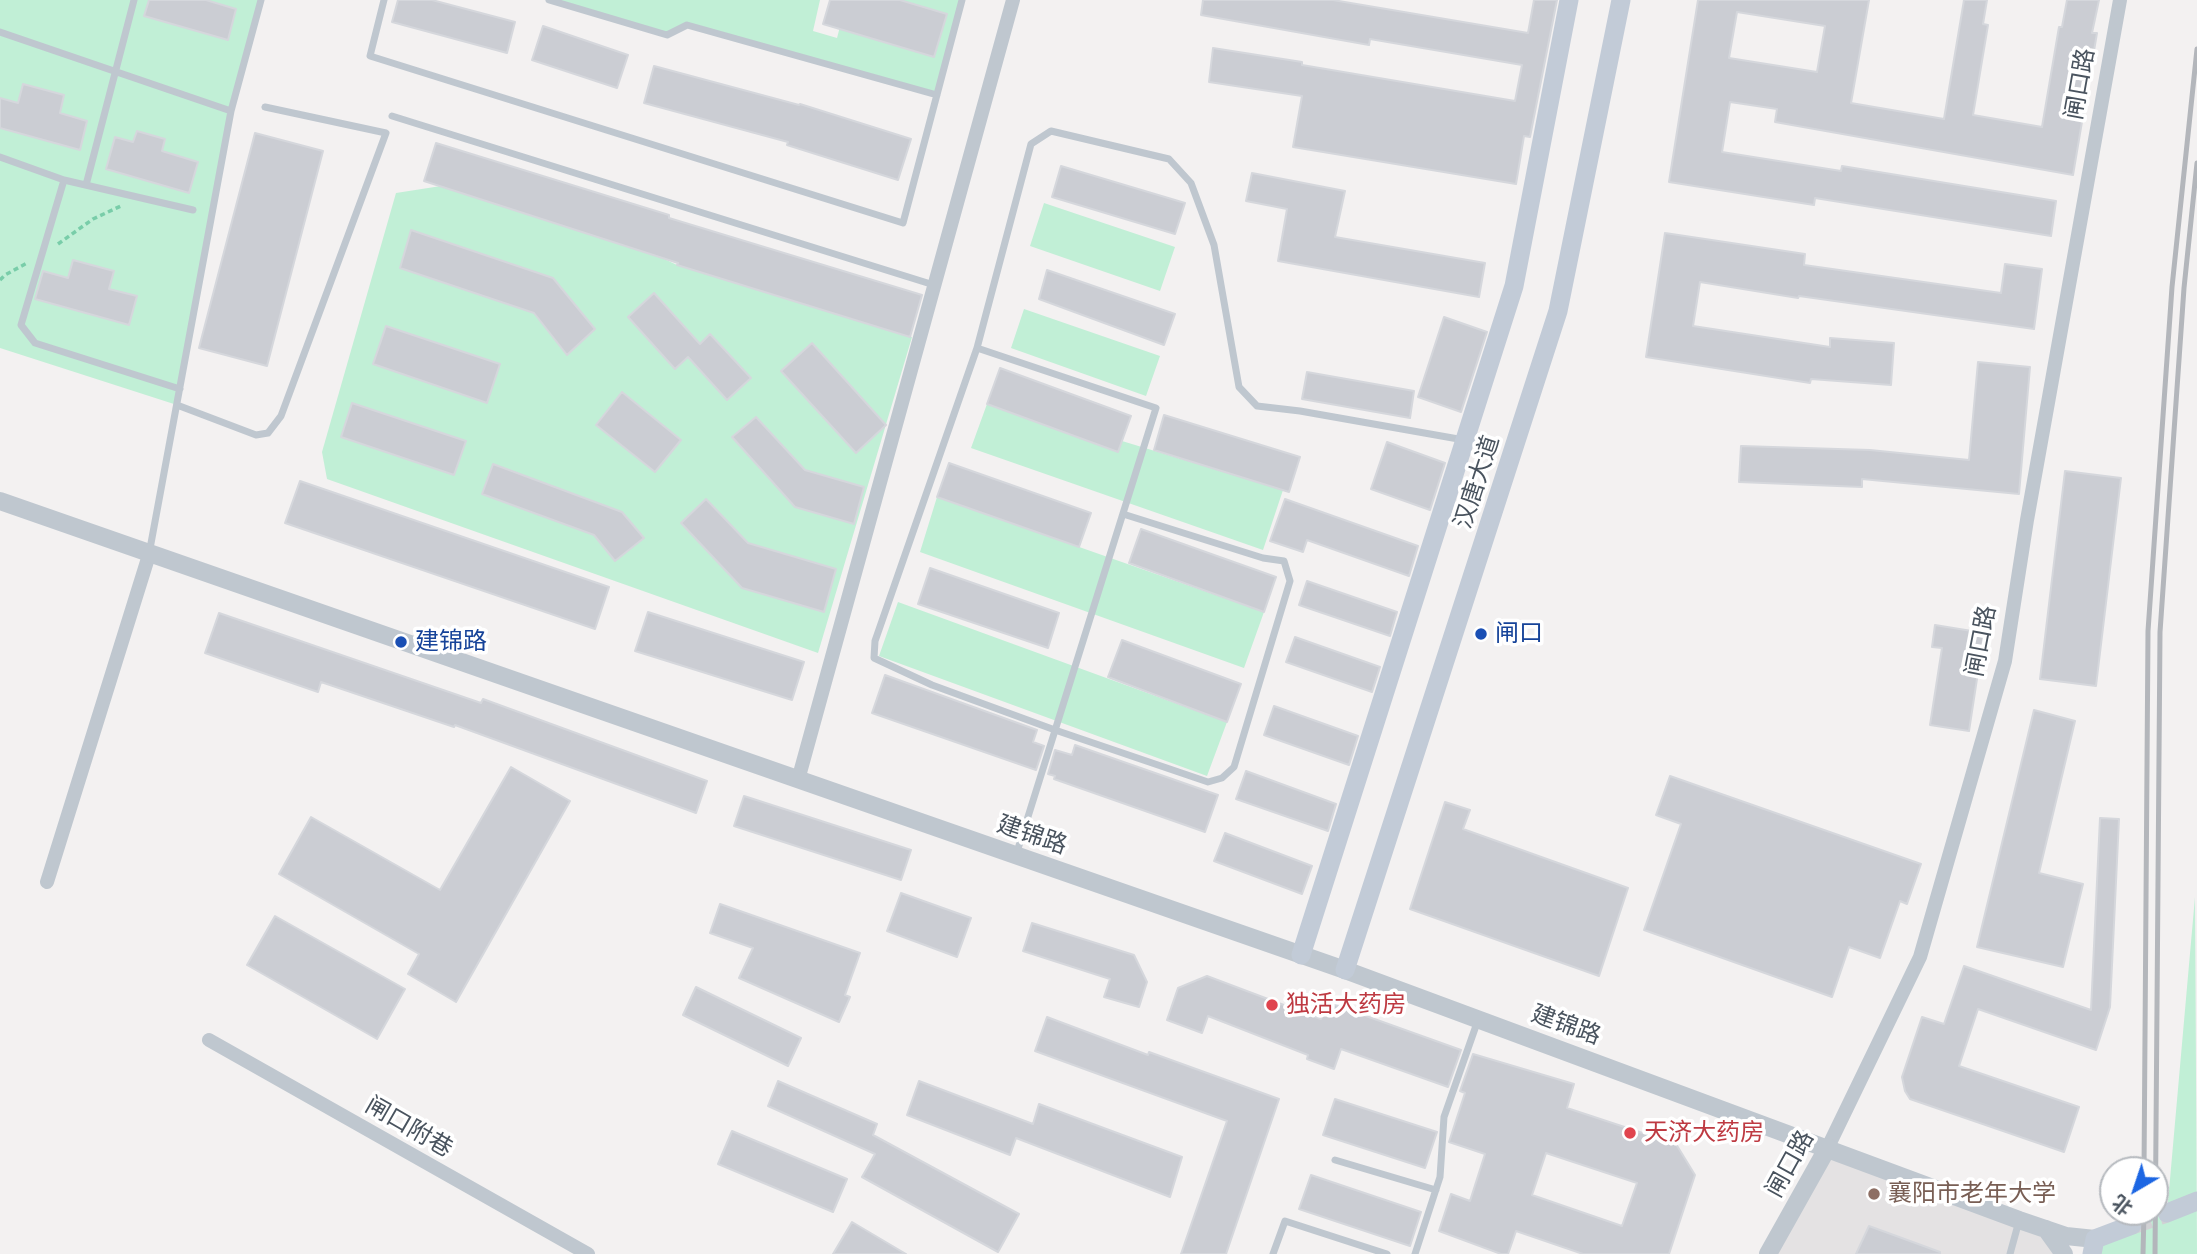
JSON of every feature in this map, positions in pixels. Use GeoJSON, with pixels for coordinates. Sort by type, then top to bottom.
{"type":"FeatureCollection","features":[{"type":"Feature","properties":{"kind":"main road","name":"汉唐大道"},"geometry":{"type":"LineString","coordinates":[[1301,955],[1514,286],[1569,0]]}},
{"type":"Feature","properties":{"kind":"main road","name":"汉唐大道"},"geometry":{"type":"LineString","coordinates":[[1345,970],[1558,311],[1621,0]]}},
{"type":"Feature","properties":{"kind":"main road"},"geometry":{"type":"LineString","coordinates":[[2169,1212],[2197,1201]]}},
{"type":"Feature","properties":{"kind":"main road"},"geometry":{"type":"LineString","coordinates":[[2094,1246],[2130,1226]]}},
{"type":"Feature","properties":{"kind":"street"},"geometry":{"type":"LineString","coordinates":[[798,780],[1013,0]]}},
{"type":"Feature","properties":{"kind":"street","name":"闸口路"},"geometry":{"type":"LineString","coordinates":[[1768,1254],[1828,1147],[1920,957],[2005,661],[2027,520],[2120,0]]}},
{"type":"Feature","properties":{"kind":"street","name":"建锦路"},"geometry":{"type":"LineString","coordinates":[[0,498],[35,514],[149,555],[1345,970],[1828,1147],[1875,1168],[2094,1246]]}},
{"type":"Feature","properties":{"kind":"street"},"geometry":{"type":"LineString","coordinates":[[0,517],[35,514]]}},
{"type":"Feature","properties":{"kind":"street"},"geometry":{"type":"LineString","coordinates":[[47,882],[149,555]]}},
{"type":"Feature","properties":{"kind":"street","name":"闸口附巷"},"geometry":{"type":"LineString","coordinates":[[209,1040],[588,1254]]}},
{"type":"Feature","properties":{"kind":"street"},"geometry":{"type":"LineString","coordinates":[[2044,1227],[2064,1254]]}},
{"type":"Feature","properties":{"kind":"lane"},"geometry":{"type":"LineString","coordinates":[[86,185],[134,0]]}},
{"type":"Feature","properties":{"kind":"lane"},"geometry":{"type":"LineString","coordinates":[[149,555],[231,111],[261,0]]}},
{"type":"Feature","properties":{"kind":"lane"},"geometry":{"type":"LineString","coordinates":[[384,0],[370,57],[903,223],[962,0]]}},
{"type":"Feature","properties":{"kind":"lane"},"geometry":{"type":"LineString","coordinates":[[549,0],[667,35],[687,25],[937,95]]}},
{"type":"Feature","properties":{"kind":"lane"},"geometry":{"type":"LineString","coordinates":[[0,32],[231,111]]}},
{"type":"Feature","properties":{"kind":"lane"},"geometry":{"type":"LineString","coordinates":[[177,405],[256,435],[268,433],[281,416],[386,133],[265,107]]}},
{"type":"Feature","properties":{"kind":"lane"},"geometry":{"type":"LineString","coordinates":[[393,117],[935,285]]}},
{"type":"Feature","properties":{"kind":"lane"},"geometry":{"type":"LineString","coordinates":[[1123,513],[1263,558],[1284,561],[1290,581],[1234,767],[1222,778],[1208,782],[1055,730],[932,685],[874,658],[875,641],[977,348],[1031,144],[1051,131],[1169,159],[1191,183],[1213,245],[1239,387],[1257,406],[1465,440]]}},
{"type":"Feature","properties":{"kind":"lane"},"geometry":{"type":"LineString","coordinates":[[0,157],[64,180],[193,210]]}},
{"type":"Feature","properties":{"kind":"lane"},"geometry":{"type":"LineString","coordinates":[[64,180],[21,325],[35,343],[180,389]]}},
{"type":"Feature","properties":{"kind":"lane"},"geometry":{"type":"LineString","coordinates":[[977,348],[1156,408],[1016,856]]}},
{"type":"Feature","properties":{"kind":"lane"},"geometry":{"type":"LineString","coordinates":[[1418,1253],[1440,1177],[1444,1117],[1479,1019]]}},
{"type":"Feature","properties":{"kind":"lane"},"geometry":{"type":"LineString","coordinates":[[1335,1160],[1436,1191]]}},
{"type":"Feature","properties":{"kind":"lane"},"geometry":{"type":"LineString","coordinates":[[2010,1254],[2019,1220]]}},
{"type":"Feature","properties":{"kind":"lane"},"geometry":{"type":"LineString","coordinates":[[1273,1254],[1285,1221],[1387,1254]]}},
{"type":"Feature","properties":{"kind":"path"},"geometry":{"type":"LineString","coordinates":[[0,281],[5,275],[42,255],[93,219],[120,208],[132,196]]}},
{"type":"Feature","properties":{"kind":"shaded area","name":"襄阳市老年大学"},"geometry":{"type":"Polygon","coordinates":[[[1828,1147],[2019,1220],[2064,1254],[1768,1254],[1828,1147]]]}},
{"type":"Feature","properties":{"kind":"green space"},"geometry":{"type":"Polygon","coordinates":[[[0,0],[261,0],[231,111],[177,405],[0,348],[0,0]]]}},
{"type":"Feature","properties":{"kind":"green space"},"geometry":{"type":"Polygon","coordinates":[[[549,0],[820,0],[813,31],[837,38],[847,0],[962,0],[937,95],[687,25],[667,35],[549,0]]]}},
{"type":"Feature","properties":{"kind":"green space"},"geometry":{"type":"Polygon","coordinates":[[[441,186],[658,256],[677,265],[912,337],[818,653],[327,479],[322,452],[396,193],[441,186]]]}},
{"type":"Feature","properties":{"kind":"green space"},"geometry":{"type":"Polygon","coordinates":[[[1044,203],[1175,247],[1160,291],[1030,246],[1044,203]]]}},
{"type":"Feature","properties":{"kind":"green space"},"geometry":{"type":"Polygon","coordinates":[[[1024,309],[1160,356],[1146,396],[1011,348],[1024,309]]]}},
{"type":"Feature","properties":{"kind":"green space"},"geometry":{"type":"Polygon","coordinates":[[[987,404],[1118,451],[1122,441],[1283,490],[1263,550],[971,448],[987,404]]]}},
{"type":"Feature","properties":{"kind":"green space"},"geometry":{"type":"Polygon","coordinates":[[[937,497],[1264,612],[1244,668],[920,552],[937,497]]]}},
{"type":"Feature","properties":{"kind":"green space"},"geometry":{"type":"Polygon","coordinates":[[[898,602],[1227,722],[1207,776],[879,656],[898,602]]]}},
{"type":"Feature","properties":{"kind":"green space"},"geometry":{"type":"Polygon","coordinates":[[[2195,897],[2197,1254],[2092,1254],[2095,1239],[2131,1226],[2169,1226],[2169,1190],[2195,897]]]}},
{"type":"Feature","properties":{"kind":"building"},"geometry":{"type":"Polygon","coordinates":[[[149,0],[206,0],[236,9],[228,40],[144,16],[149,0]]]}},
{"type":"Feature","properties":{"kind":"building"},"geometry":{"type":"Polygon","coordinates":[[[398,0],[432,0],[515,22],[507,53],[392,22],[398,0]]]}},
{"type":"Feature","properties":{"kind":"building"},"geometry":{"type":"Polygon","coordinates":[[[830,0],[900,0],[947,14],[934,57],[823,24],[830,0]]]}},
{"type":"Feature","properties":{"kind":"building"},"geometry":{"type":"Polygon","coordinates":[[[1203,0],[1333,0],[1528,33],[1534,0],[1557,0],[1530,137],[1524,136],[1516,184],[1293,147],[1302,96],[1209,82],[1213,48],[1515,101],[1522,65],[1370,39],[1369,45],[1201,15],[1203,0]]]}},
{"type":"Feature","properties":{"kind":"building"},"geometry":{"type":"Polygon","coordinates":[[[1698,0],[1869,0],[1851,103],[1944,119],[1964,0],[1987,0],[1983,24],[1988,25],[1973,115],[2042,127],[2059,27],[2062,27],[2067,0],[2099,0],[2092,33],[2097,33],[2073,175],[1775,122],[1777,109],[1730,102],[1722,152],[1841,171],[1842,166],[2056,201],[2051,236],[1815,198],[1814,205],[1669,182],[1698,0]],[[1737,12],[1729,58],[1817,72],[1825,26],[1737,12]]]}},
{"type":"Feature","properties":{"kind":"building"},"geometry":{"type":"Polygon","coordinates":[[[543,26],[628,55],[617,88],[532,60],[543,26]]]}},
{"type":"Feature","properties":{"kind":"building"},"geometry":{"type":"Polygon","coordinates":[[[654,66],[800,104],[911,139],[898,180],[787,145],[788,142],[644,103],[654,66]]]}},
{"type":"Feature","properties":{"kind":"building"},"geometry":{"type":"Polygon","coordinates":[[[23,84],[64,95],[60,113],[87,121],[80,150],[0,128],[0,98],[18,103],[23,84]]]}},
{"type":"Feature","properties":{"kind":"building"},"geometry":{"type":"Polygon","coordinates":[[[137,131],[165,139],[162,151],[198,162],[189,193],[106,169],[115,137],[133,142],[137,131]]]}},
{"type":"Feature","properties":{"kind":"building"},"geometry":{"type":"Polygon","coordinates":[[[255,133],[323,151],[267,366],[199,348],[255,133]]]}},
{"type":"Feature","properties":{"kind":"building"},"geometry":{"type":"Polygon","coordinates":[[[436,143],[922,295],[910,337],[677,265],[678,263],[424,181],[436,143]]]}},
{"type":"Feature","properties":{"kind":"building"},"geometry":{"type":"Polygon","coordinates":[[[1061,166],[1185,203],[1175,234],[1052,197],[1061,166]]]}},
{"type":"Feature","properties":{"kind":"building"},"geometry":{"type":"Polygon","coordinates":[[[1252,173],[1345,191],[1335,237],[1485,263],[1479,297],[1278,261],[1287,209],[1246,201],[1252,173]]]}},
{"type":"Feature","properties":{"kind":"building"},"geometry":{"type":"Polygon","coordinates":[[[411,230],[553,278],[595,329],[567,355],[534,313],[400,268],[411,230]]]}},
{"type":"Feature","properties":{"kind":"building"},"geometry":{"type":"Polygon","coordinates":[[[1665,233],[1805,254],[1804,265],[2001,293],[2005,264],[2042,269],[2034,329],[1799,296],[1798,298],[1700,282],[1693,326],[1830,347],[1830,338],[1894,343],[1891,385],[1811,379],[1810,383],[1646,357],[1665,233]]]}},
{"type":"Feature","properties":{"kind":"building"},"geometry":{"type":"Polygon","coordinates":[[[73,260],[114,271],[109,289],[137,296],[129,325],[35,299],[43,271],[68,278],[73,260]]]}},
{"type":"Feature","properties":{"kind":"building"},"geometry":{"type":"Polygon","coordinates":[[[1047,270],[1175,314],[1164,345],[1039,299],[1047,270]]]}},
{"type":"Feature","properties":{"kind":"building"},"geometry":{"type":"Polygon","coordinates":[[[654,293],[700,344],[710,334],[751,378],[727,400],[688,357],[675,369],[628,317],[654,293]]]}},
{"type":"Feature","properties":{"kind":"building"},"geometry":{"type":"Polygon","coordinates":[[[1444,317],[1487,332],[1461,412],[1418,397],[1444,317]]]}},
{"type":"Feature","properties":{"kind":"building"},"geometry":{"type":"Polygon","coordinates":[[[386,326],[500,364],[487,403],[373,364],[386,326]]]}},
{"type":"Feature","properties":{"kind":"building"},"geometry":{"type":"Polygon","coordinates":[[[812,343],[886,425],[856,453],[781,371],[812,343]]]}},
{"type":"Feature","properties":{"kind":"building"},"geometry":{"type":"Polygon","coordinates":[[[1978,362],[2030,367],[2019,494],[1862,479],[1862,487],[1739,482],[1741,446],[1870,450],[1969,460],[1978,362]]]}},
{"type":"Feature","properties":{"kind":"building"},"geometry":{"type":"Polygon","coordinates":[[[1000,368],[1131,416],[1118,452],[987,404],[1000,368]]]}},
{"type":"Feature","properties":{"kind":"building"},"geometry":{"type":"Polygon","coordinates":[[[1307,372],[1414,391],[1410,418],[1302,399],[1307,372]]]}},
{"type":"Feature","properties":{"kind":"building"},"geometry":{"type":"Polygon","coordinates":[[[622,392],[681,440],[655,472],[596,425],[622,392]]]}},
{"type":"Feature","properties":{"kind":"building"},"geometry":{"type":"Polygon","coordinates":[[[352,403],[466,441],[454,475],[341,437],[352,403]]]}},
{"type":"Feature","properties":{"kind":"building"},"geometry":{"type":"Polygon","coordinates":[[[1164,415],[1300,457],[1289,492],[1154,450],[1164,415]]]}},
{"type":"Feature","properties":{"kind":"building"},"geometry":{"type":"Polygon","coordinates":[[[756,417],[805,470],[864,487],[854,524],[795,507],[732,437],[756,417]]]}},
{"type":"Feature","properties":{"kind":"building"},"geometry":{"type":"Polygon","coordinates":[[[1387,442],[1445,463],[1430,510],[1371,489],[1387,442]]]}},
{"type":"Feature","properties":{"kind":"building"},"geometry":{"type":"Polygon","coordinates":[[[949,463],[1091,513],[1079,547],[937,497],[949,463]]]}},
{"type":"Feature","properties":{"kind":"building"},"geometry":{"type":"Polygon","coordinates":[[[493,464],[622,512],[644,538],[615,561],[594,535],[482,494],[493,464]]]}},
{"type":"Feature","properties":{"kind":"building"},"geometry":{"type":"Polygon","coordinates":[[[2065,471],[2121,478],[2096,686],[2040,679],[2065,471]]]}},
{"type":"Feature","properties":{"kind":"building"},"geometry":{"type":"Polygon","coordinates":[[[300,481],[609,587],[595,629],[285,523],[300,481]]]}},
{"type":"Feature","properties":{"kind":"building"},"geometry":{"type":"Polygon","coordinates":[[[706,499],[748,543],[836,569],[824,612],[742,588],[681,523],[706,499]]]}},
{"type":"Feature","properties":{"kind":"building"},"geometry":{"type":"Polygon","coordinates":[[[1285,499],[1418,546],[1409,576],[1307,540],[1303,552],[1270,541],[1285,499]]]}},
{"type":"Feature","properties":{"kind":"building"},"geometry":{"type":"Polygon","coordinates":[[[1141,529],[1276,577],[1264,612],[1129,563],[1141,529]]]}},
{"type":"Feature","properties":{"kind":"building"},"geometry":{"type":"Polygon","coordinates":[[[930,568],[1059,613],[1048,648],[918,604],[930,568]]]}},
{"type":"Feature","properties":{"kind":"building"},"geometry":{"type":"Polygon","coordinates":[[[1307,581],[1397,612],[1390,636],[1299,605],[1307,581]]]}},
{"type":"Feature","properties":{"kind":"building"},"geometry":{"type":"Polygon","coordinates":[[[648,612],[804,662],[792,700],[635,651],[648,612]]]}},
{"type":"Feature","properties":{"kind":"building"},"geometry":{"type":"Polygon","coordinates":[[[219,613],[481,703],[483,699],[707,781],[696,813],[455,725],[454,727],[321,682],[318,692],[205,653],[219,613]]]}},
{"type":"Feature","properties":{"kind":"building"},"geometry":{"type":"Polygon","coordinates":[[[1935,625],[1984,633],[1969,731],[1930,725],[1942,648],[1932,647],[1935,625]]]}},
{"type":"Feature","properties":{"kind":"building"},"geometry":{"type":"Polygon","coordinates":[[[1295,637],[1380,667],[1372,692],[1286,662],[1295,637]]]}},
{"type":"Feature","properties":{"kind":"building"},"geometry":{"type":"Polygon","coordinates":[[[1122,640],[1241,684],[1227,722],[1108,677],[1122,640]]]}},
{"type":"Feature","properties":{"kind":"building"},"geometry":{"type":"Polygon","coordinates":[[[885,675],[1037,730],[1033,742],[1044,746],[1036,770],[872,713],[885,675]]]}},
{"type":"Feature","properties":{"kind":"building"},"geometry":{"type":"Polygon","coordinates":[[[1274,706],[1358,736],[1349,765],[1264,735],[1274,706]]]}},
{"type":"Feature","properties":{"kind":"building"},"geometry":{"type":"Polygon","coordinates":[[[2034,710],[2075,721],[2039,873],[2083,884],[2063,967],[1977,947],[2034,710]]]}},
{"type":"Feature","properties":{"kind":"building"},"geometry":{"type":"Polygon","coordinates":[[[1075,745],[1218,795],[1205,832],[1054,779],[1055,776],[1048,774],[1055,750],[1072,755],[1075,745]]]}},
{"type":"Feature","properties":{"kind":"building"},"geometry":{"type":"Polygon","coordinates":[[[511,767],[570,801],[456,1002],[408,974],[419,954],[279,874],[311,817],[440,890],[511,767]]]}},
{"type":"Feature","properties":{"kind":"building"},"geometry":{"type":"Polygon","coordinates":[[[1246,771],[1336,804],[1328,831],[1236,799],[1246,771]]]}},
{"type":"Feature","properties":{"kind":"building"},"geometry":{"type":"Polygon","coordinates":[[[1670,776],[1921,864],[1907,904],[1900,901],[1880,958],[1849,947],[1832,997],[1644,930],[1681,824],[1656,815],[1670,776]]]}},
{"type":"Feature","properties":{"kind":"building"},"geometry":{"type":"Polygon","coordinates":[[[744,796],[911,850],[901,880],[734,826],[744,796]]]}},
{"type":"Feature","properties":{"kind":"building"},"geometry":{"type":"Polygon","coordinates":[[[1445,802],[1470,810],[1463,829],[1628,888],[1599,976],[1410,909],[1445,802]]]}},
{"type":"Feature","properties":{"kind":"building"},"geometry":{"type":"Polygon","coordinates":[[[2100,818],[2119,819],[2110,1007],[2096,1050],[1978,1009],[1959,1066],[2079,1107],[2064,1152],[1910,1099],[1902,1077],[1922,1017],[1944,1024],[1964,966],[2091,1010],[2100,818]]]}},
{"type":"Feature","properties":{"kind":"building"},"geometry":{"type":"Polygon","coordinates":[[[1225,833],[1312,866],[1302,894],[1214,861],[1225,833]]]}},
{"type":"Feature","properties":{"kind":"building"},"geometry":{"type":"Polygon","coordinates":[[[901,893],[971,918],[957,957],[887,931],[901,893]]]}},
{"type":"Feature","properties":{"kind":"building"},"geometry":{"type":"Polygon","coordinates":[[[720,904],[860,953],[845,995],[850,997],[839,1022],[739,978],[753,948],[710,933],[720,904]]]}},
{"type":"Feature","properties":{"kind":"building"},"geometry":{"type":"Polygon","coordinates":[[[275,916],[405,989],[377,1039],[247,965],[275,916]]]}},
{"type":"Feature","properties":{"kind":"building"},"geometry":{"type":"Polygon","coordinates":[[[1032,923],[1134,955],[1147,982],[1139,1007],[1104,997],[1110,979],[1023,951],[1032,923]]]}},
{"type":"Feature","properties":{"kind":"building"},"geometry":{"type":"Polygon","coordinates":[[[1207,976],[1321,1019],[1327,1002],[1461,1050],[1448,1087],[1341,1049],[1334,1069],[1307,1059],[1308,1055],[1208,1016],[1202,1033],[1167,1020],[1178,988],[1207,976]]]}},
{"type":"Feature","properties":{"kind":"building"},"geometry":{"type":"Polygon","coordinates":[[[696,987],[801,1038],[788,1066],[683,1015],[696,987]]]}},
{"type":"Feature","properties":{"kind":"building"},"geometry":{"type":"Polygon","coordinates":[[[1047,1017],[1148,1055],[1149,1052],[1279,1099],[1226,1254],[1181,1254],[1227,1121],[1035,1051],[1047,1017]]]}},
{"type":"Feature","properties":{"kind":"building"},"geometry":{"type":"Polygon","coordinates":[[[1473,1054],[1574,1084],[1567,1108],[1676,1144],[1695,1175],[1669,1254],[1583,1254],[1516,1231],[1508,1254],[1501,1254],[1439,1231],[1451,1194],[1470,1201],[1485,1154],[1449,1142],[1465,1093],[1460,1091],[1473,1054]],[[1546,1153],[1532,1195],[1622,1226],[1637,1183],[1546,1153]]]}},
{"type":"Feature","properties":{"kind":"building"},"geometry":{"type":"Polygon","coordinates":[[[778,1081],[877,1124],[873,1135],[1019,1214],[998,1252],[862,1177],[875,1154],[768,1106],[778,1081]]]}},
{"type":"Feature","properties":{"kind":"building"},"geometry":{"type":"Polygon","coordinates":[[[919,1081],[1033,1124],[1039,1104],[1182,1157],[1170,1197],[1016,1138],[1010,1155],[907,1115],[919,1081]]]}},
{"type":"Feature","properties":{"kind":"building"},"geometry":{"type":"Polygon","coordinates":[[[1335,1099],[1437,1132],[1425,1168],[1323,1135],[1335,1099]]]}},
{"type":"Feature","properties":{"kind":"building"},"geometry":{"type":"Polygon","coordinates":[[[732,1131],[847,1179],[833,1212],[718,1164],[732,1131]]]}},
{"type":"Feature","properties":{"kind":"building"},"geometry":{"type":"Polygon","coordinates":[[[1311,1175],[1421,1212],[1410,1246],[1299,1209],[1311,1175]]]}},
{"type":"Feature","properties":{"kind":"building"},"geometry":{"type":"Polygon","coordinates":[[[852,1222],[906,1254],[833,1254],[852,1222]]]}},
{"type":"Feature","properties":{"kind":"building"},"geometry":{"type":"Polygon","coordinates":[[[1869,1226],[1940,1252],[1940,1254],[1856,1254],[1869,1226]]]}},
{"type":"Feature","properties":{"kind":"railway"},"geometry":{"type":"LineString","coordinates":[[2144,1156],[2148,631],[2172,287],[2197,49]]}},
{"type":"Feature","properties":{"kind":"railway"},"geometry":{"type":"LineString","coordinates":[[2155,1254],[2160,632],[2184,288],[2197,163]]}},
{"type":"Feature","properties":{"kind":"railway"},"geometry":{"type":"LineString","coordinates":[[2143,1254],[2144,1226]]}},
{"type":"Feature","properties":{"kind":"place","name":"闸口"},"geometry":{"type":"Point","coordinates":[1481,634]}},
{"type":"Feature","properties":{"kind":"place","name":"建锦路"},"geometry":{"type":"Point","coordinates":[401,642]}},
{"type":"Feature","properties":{"kind":"place","name":"独活大药房"},"geometry":{"type":"Point","coordinates":[1272,1005]}},
{"type":"Feature","properties":{"kind":"place","name":"天济大药房"},"geometry":{"type":"Point","coordinates":[1630,1133]}},
{"type":"Feature","properties":{"kind":"place","name":"襄阳市老年大学"},"geometry":{"type":"Point","coordinates":[1874,1194]}}]}
